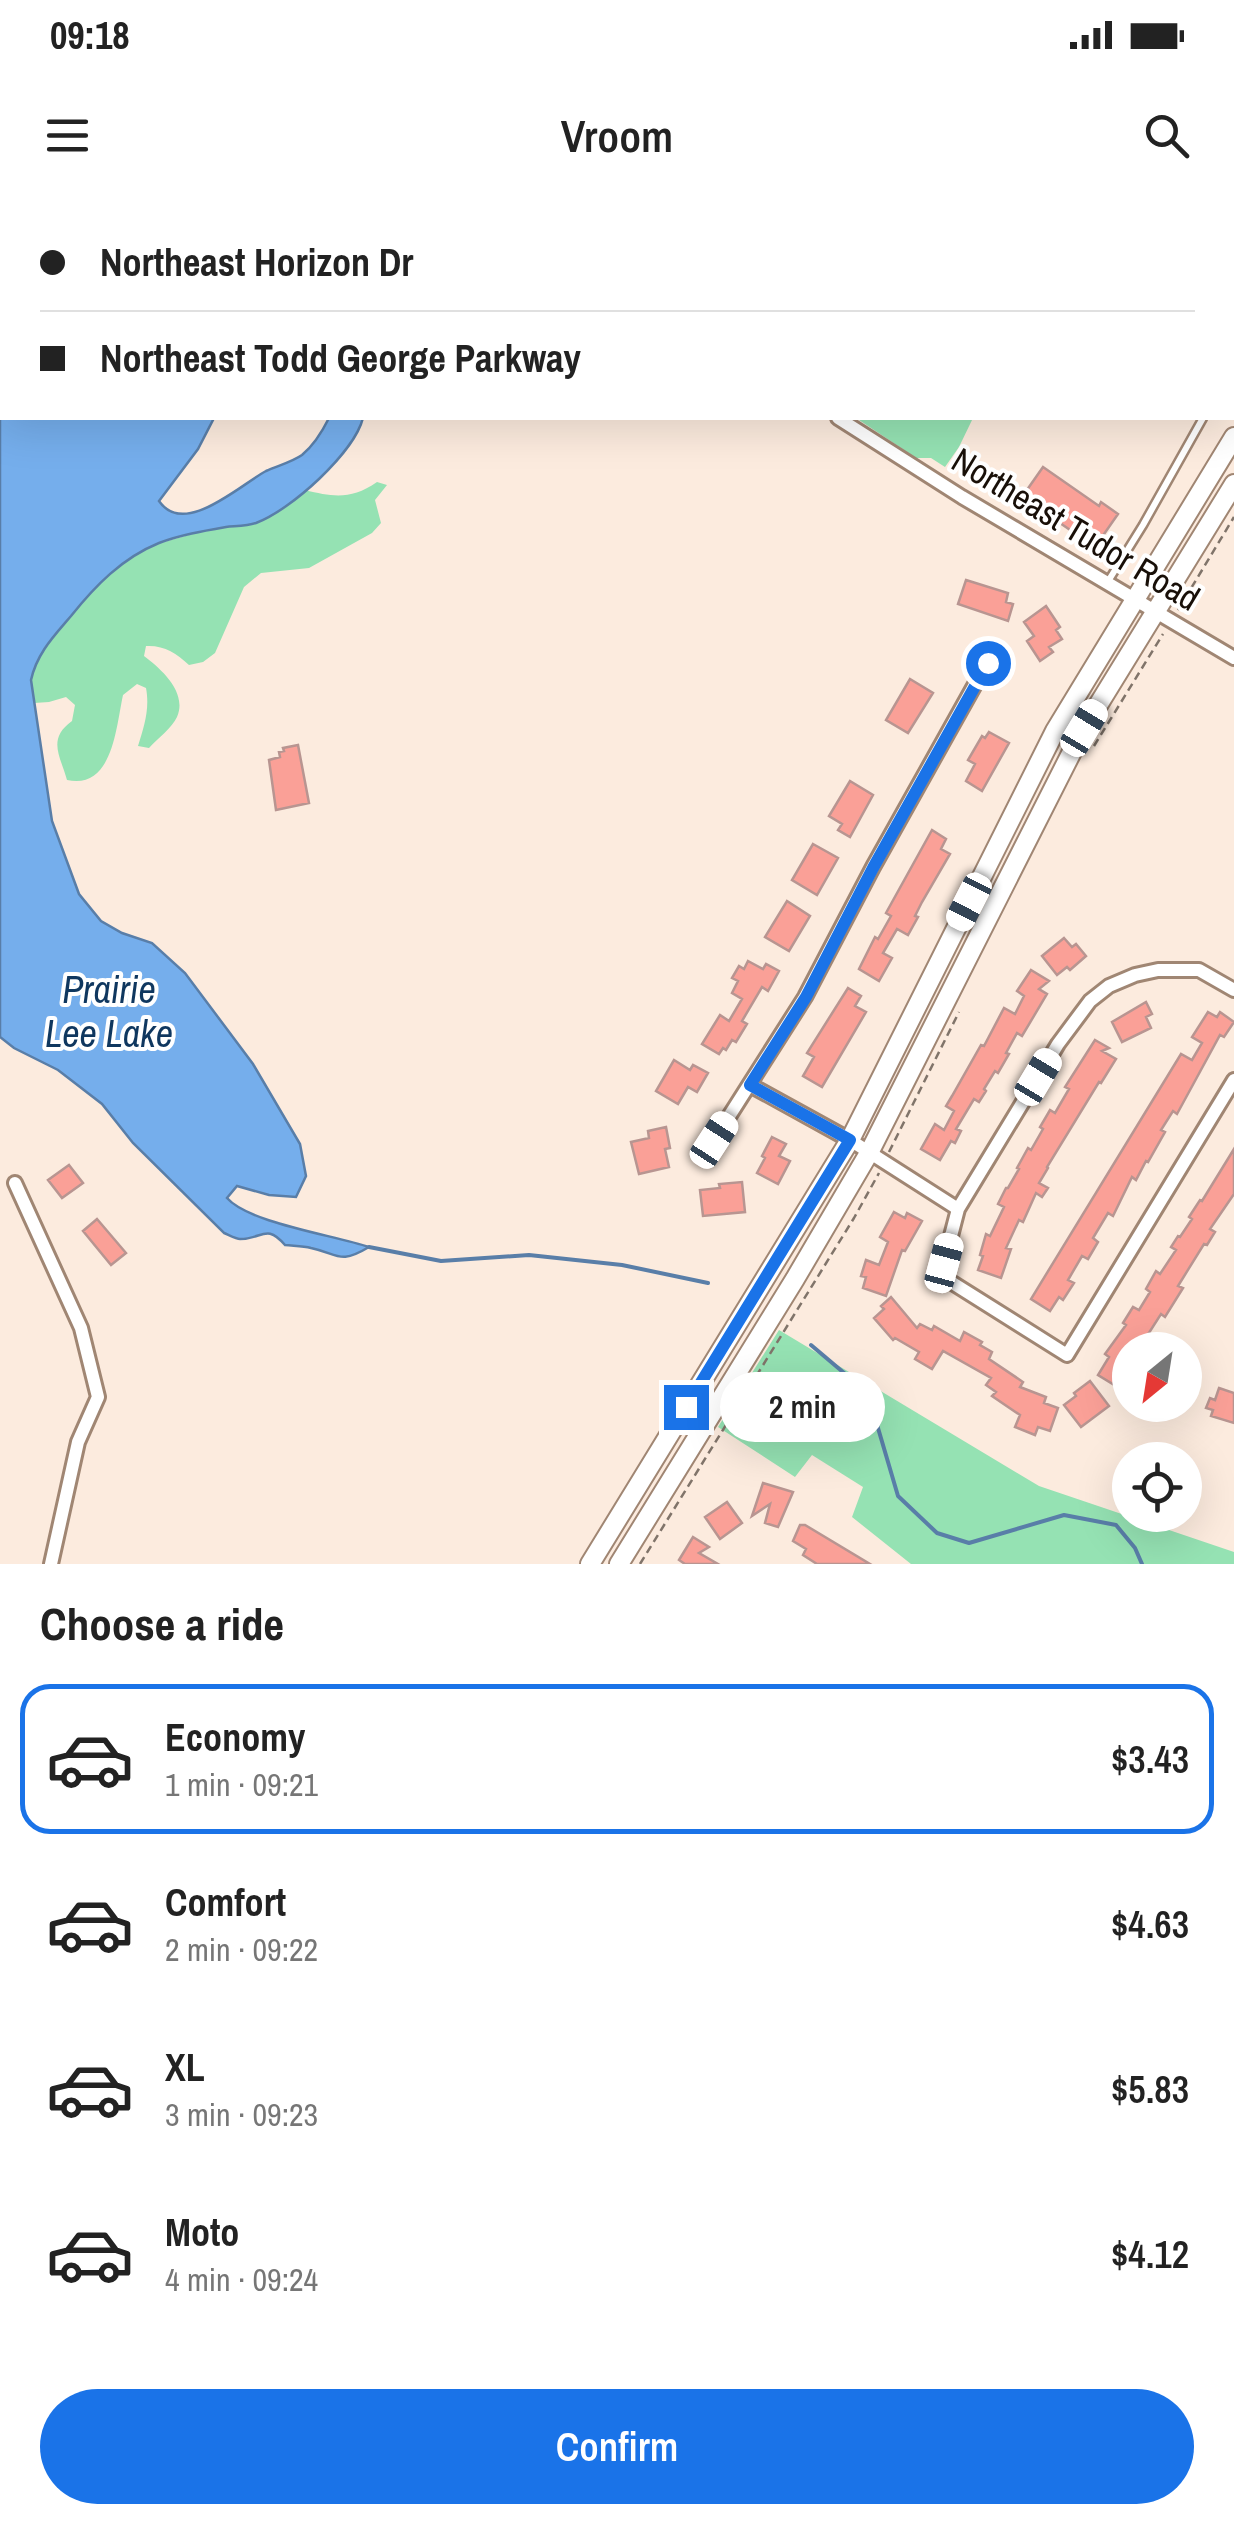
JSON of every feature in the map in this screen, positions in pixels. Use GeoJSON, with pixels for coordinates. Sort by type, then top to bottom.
{"type":"FeatureCollection","features":[{"type":"Feature","properties":{"kind":"main road"},"geometry":{"type":"LineString","coordinates":[[590,1564],[850,1140],[1056,731],[1234,437]]}},
{"type":"Feature","properties":{"kind":"main road"},"geometry":{"type":"LineString","coordinates":[[619,1564],[870,1153],[1084,728],[1234,484]]}},
{"type":"Feature","properties":{"kind":"street","name":"Northeast Tudor Road"},"geometry":{"type":"LineString","coordinates":[[841,420],[962,497],[1234,658]]}},
{"type":"Feature","properties":{"kind":"street"},"geometry":{"type":"LineString","coordinates":[[714,1140],[806,997],[988,663]]}},
{"type":"Feature","properties":{"kind":"street"},"geometry":{"type":"LineString","coordinates":[[1234,990],[1199,970],[1158,970],[1109,986],[1090,1002],[1058,1044],[958,1209],[943,1277],[1066,1355],[1234,1080]]}},
{"type":"Feature","properties":{"kind":"street"},"geometry":{"type":"LineString","coordinates":[[750,1085],[850,1140],[958,1209]]}},
{"type":"Feature","properties":{"kind":"street"},"geometry":{"type":"LineString","coordinates":[[15,1183],[81,1328],[98,1397],[78,1442],[51,1564]]}},
{"type":"Feature","properties":{"kind":"lane"},"geometry":{"type":"LineString","coordinates":[[1107,583],[1202,420]]}},
{"type":"Feature","properties":{"kind":"green space"},"geometry":{"type":"Polygon","coordinates":[[[859,420],[972,420],[945,467],[931,458],[916,458],[859,420]]]}},
{"type":"Feature","properties":{"kind":"green space"},"geometry":{"type":"Polygon","coordinates":[[[377,482],[387,485],[375,500],[381,523],[372,533],[309,568],[261,573],[244,587],[215,653],[203,662],[189,665],[169,651],[146,646],[144,656],[176,690],[179,708],[175,721],[149,748],[138,746],[147,703],[146,688],[137,684],[123,695],[114,739],[103,766],[82,781],[67,780],[58,741],[72,721],[75,705],[66,697],[34,703],[31,680],[35,661],[95,585],[157,544],[281,509],[305,490],[342,495],[359,492],[377,482]]]}},
{"type":"Feature","properties":{"kind":"green space"},"geometry":{"type":"Polygon","coordinates":[[[779,1330],[1039,1486],[1112,1511],[1112,1532],[1175,1532],[1234,1552],[1234,1564],[911,1564],[852,1517],[863,1487],[812,1455],[795,1477],[718,1427],[779,1330]]]}},
{"type":"Feature","properties":{"kind":"water","name":"Prairie Lee Lake"},"geometry":{"type":"Polygon","coordinates":[[[0,420],[213,420],[198,449],[159,501],[170,511],[183,514],[212,505],[266,471],[302,455],[328,420],[362,420],[347,447],[319,479],[270,516],[252,524],[167,540],[121,565],[52,638],[37,661],[31,680],[52,821],[79,894],[101,921],[152,943],[185,973],[253,1064],[300,1144],[306,1176],[296,1197],[237,1186],[227,1198],[253,1215],[369,1247],[351,1256],[339,1256],[285,1245],[268,1233],[240,1239],[224,1233],[133,1143],[102,1104],[58,1070],[0,1037],[0,420]]]}},
{"type":"Feature","properties":{"kind":"building"},"geometry":{"type":"Polygon","coordinates":[[[1043,467],[1099,506],[1101,502],[1118,514],[1095,547],[1022,497],[1043,467]]]}},
{"type":"Feature","properties":{"kind":"building"},"geometry":{"type":"Polygon","coordinates":[[[966,580],[1008,593],[1006,602],[1013,604],[1008,621],[958,604],[966,580]]]}},
{"type":"Feature","properties":{"kind":"building"},"geometry":{"type":"Polygon","coordinates":[[[1046,606],[1060,627],[1056,630],[1062,639],[1049,647],[1053,652],[1040,661],[1027,641],[1034,636],[1024,622],[1046,606]]]}},
{"type":"Feature","properties":{"kind":"building"},"geometry":{"type":"Polygon","coordinates":[[[910,679],[933,693],[908,733],[886,720],[910,679]]]}},
{"type":"Feature","properties":{"kind":"building"},"geometry":{"type":"Polygon","coordinates":[[[989,732],[1009,743],[982,791],[966,781],[975,764],[968,760],[982,736],[985,738],[989,732]]]}},
{"type":"Feature","properties":{"kind":"building"},"geometry":{"type":"Polygon","coordinates":[[[298,745],[309,803],[276,810],[269,760],[280,757],[283,748],[298,745]]]}},
{"type":"Feature","properties":{"kind":"building"},"geometry":{"type":"Polygon","coordinates":[[[850,781],[873,795],[850,837],[838,830],[842,824],[829,816],[850,781]]]}},
{"type":"Feature","properties":{"kind":"building"},"geometry":{"type":"Polygon","coordinates":[[[932,830],[946,839],[941,849],[950,854],[908,935],[897,929],[883,953],[892,958],[879,981],[859,969],[891,916],[886,913],[932,830]]]}},
{"type":"Feature","properties":{"kind":"building"},"geometry":{"type":"Polygon","coordinates":[[[813,844],[838,858],[817,895],[792,880],[813,844]]]}},
{"type":"Feature","properties":{"kind":"building"},"geometry":{"type":"Polygon","coordinates":[[[787,901],[810,916],[789,951],[765,937],[787,901]]]}},
{"type":"Feature","properties":{"kind":"building"},"geometry":{"type":"Polygon","coordinates":[[[1064,938],[1086,956],[1057,975],[1042,956],[1064,938]]]}},
{"type":"Feature","properties":{"kind":"building"},"geometry":{"type":"Polygon","coordinates":[[[748,961],[763,969],[766,964],[779,971],[768,991],[762,987],[742,1021],[747,1024],[736,1042],[732,1040],[719,1054],[702,1044],[720,1015],[729,1021],[742,999],[732,993],[738,981],[732,978],[739,966],[744,969],[748,961]]]}},
{"type":"Feature","properties":{"kind":"building"},"geometry":{"type":"Polygon","coordinates":[[[1031,970],[1049,981],[1039,989],[1047,994],[1022,1036],[1017,1033],[1006,1053],[1009,1054],[979,1102],[974,1099],[956,1129],[961,1131],[955,1143],[951,1141],[940,1160],[921,1149],[935,1124],[944,1130],[954,1111],[946,1106],[1004,1008],[1015,1014],[1024,996],[1017,991],[1031,970]]]}},
{"type":"Feature","properties":{"kind":"building"},"geometry":{"type":"Polygon","coordinates":[[[848,988],[861,996],[855,1006],[866,1012],[822,1087],[803,1076],[814,1057],[807,1053],[848,988]]]}},
{"type":"Feature","properties":{"kind":"building"},"geometry":{"type":"Polygon","coordinates":[[[1146,1002],[1152,1014],[1146,1017],[1151,1028],[1122,1042],[1112,1022],[1146,1002]]]}},
{"type":"Feature","properties":{"kind":"building"},"geometry":{"type":"Polygon","coordinates":[[[1208,1012],[1217,1017],[1220,1012],[1234,1022],[1224,1037],[1220,1035],[1177,1114],[1173,1111],[1161,1130],[1165,1132],[1148,1162],[1136,1180],[1132,1177],[1113,1216],[1108,1213],[1093,1238],[1098,1242],[1088,1259],[1082,1256],[1068,1280],[1074,1283],[1050,1311],[1031,1299],[1181,1054],[1192,1060],[1202,1043],[1192,1037],[1208,1012]]]}},
{"type":"Feature","properties":{"kind":"building"},"geometry":{"type":"Polygon","coordinates":[[[1095,1040],[1109,1048],[1102,1051],[1116,1059],[1047,1167],[1039,1183],[1048,1188],[1042,1197],[1036,1193],[1023,1222],[1019,1220],[1006,1248],[1011,1249],[1001,1278],[978,1270],[986,1234],[990,1236],[1004,1207],[998,1204],[1006,1188],[1043,1129],[1040,1127],[1050,1110],[1055,1113],[1069,1089],[1065,1087],[1095,1040]]]}},
{"type":"Feature","properties":{"kind":"building"},"geometry":{"type":"Polygon","coordinates":[[[674,1060],[690,1070],[693,1065],[708,1073],[697,1092],[688,1087],[678,1104],[656,1091],[674,1060]]]}},
{"type":"Feature","properties":{"kind":"building"},"geometry":{"type":"Polygon","coordinates":[[[666,1127],[669,1167],[639,1174],[631,1142],[649,1138],[648,1131],[666,1127]]]}},
{"type":"Feature","properties":{"kind":"building"},"geometry":{"type":"Polygon","coordinates":[[[772,1137],[786,1144],[779,1156],[790,1161],[778,1184],[757,1173],[772,1137]]]}},
{"type":"Feature","properties":{"kind":"building"},"geometry":{"type":"Polygon","coordinates":[[[1234,1149],[1234,1194],[1210,1229],[1215,1232],[1178,1286],[1183,1288],[1165,1317],[1161,1314],[1150,1332],[1121,1332],[1133,1307],[1139,1310],[1156,1271],[1160,1274],[1176,1250],[1171,1247],[1234,1149]]]}},
{"type":"Feature","properties":{"kind":"building"},"geometry":{"type":"Polygon","coordinates":[[[69,1165],[83,1183],[62,1198],[48,1180],[69,1165]]]}},
{"type":"Feature","properties":{"kind":"building"},"geometry":{"type":"Polygon","coordinates":[[[742,1182],[745,1212],[703,1216],[700,1190],[742,1182]]]}},
{"type":"Feature","properties":{"kind":"building"},"geometry":{"type":"Polygon","coordinates":[[[894,1212],[905,1218],[907,1213],[922,1221],[905,1251],[902,1250],[886,1296],[863,1288],[866,1277],[861,1276],[866,1260],[879,1265],[888,1242],[880,1237],[894,1212]]]}},
{"type":"Feature","properties":{"kind":"building"},"geometry":{"type":"Polygon","coordinates":[[[97,1219],[126,1253],[111,1265],[83,1231],[97,1219]]]}},
{"type":"Feature","properties":{"kind":"building"},"geometry":{"type":"Polygon","coordinates":[[[891,1297],[917,1328],[920,1324],[932,1330],[934,1326],[960,1341],[964,1332],[982,1342],[980,1345],[992,1352],[989,1359],[1023,1382],[1020,1387],[1046,1397],[1044,1403],[1058,1408],[1050,1431],[1038,1427],[1035,1435],[1015,1427],[1020,1415],[992,1396],[996,1392],[986,1385],[991,1378],[943,1351],[932,1369],[915,1359],[919,1352],[893,1340],[874,1318],[891,1297]]]}},
{"type":"Feature","properties":{"kind":"building"},"geometry":{"type":"Polygon","coordinates":[[[1112,1344],[1112,1384],[1098,1375],[1109,1357],[1105,1354],[1112,1344]]]}},
{"type":"Feature","properties":{"kind":"building"},"geometry":{"type":"Polygon","coordinates":[[[1090,1381],[1109,1406],[1081,1427],[1064,1405],[1090,1381]]]}},
{"type":"Feature","properties":{"kind":"building"},"geometry":{"type":"Polygon","coordinates":[[[1219,1388],[1234,1393],[1234,1423],[1211,1416],[1213,1410],[1206,1408],[1210,1398],[1215,1400],[1219,1388]]]}},
{"type":"Feature","properties":{"kind":"building"},"geometry":{"type":"Polygon","coordinates":[[[763,1483],[793,1492],[778,1527],[765,1523],[770,1504],[752,1516],[763,1483]]]}},
{"type":"Feature","properties":{"kind":"building"},"geometry":{"type":"Polygon","coordinates":[[[727,1502],[742,1523],[720,1539],[705,1517],[727,1502]]]}},
{"type":"Feature","properties":{"kind":"building"},"geometry":{"type":"Polygon","coordinates":[[[800,1525],[870,1564],[817,1564],[803,1555],[806,1549],[793,1541],[800,1525]]]}},
{"type":"Feature","properties":{"kind":"building"},"geometry":{"type":"Polygon","coordinates":[[[693,1537],[709,1547],[699,1553],[718,1564],[685,1564],[679,1560],[693,1537]]]}},
{"type":"Feature","properties":{"kind":"waterway"},"geometry":{"type":"LineString","coordinates":[[369,1247],[441,1261],[529,1255],[622,1265],[708,1283]]}},
{"type":"Feature","properties":{"kind":"waterway"},"geometry":{"type":"LineString","coordinates":[[811,1345],[850,1378],[873,1411],[898,1496],[937,1533],[969,1543],[1064,1515],[1116,1525],[1135,1548],[1142,1564]]}},
{"type":"Feature","properties":{"kind":"route"},"geometry":{"type":"LineString","coordinates":[[686,1407],[850,1140],[750,1085],[806,997],[988,663]]}}]}
